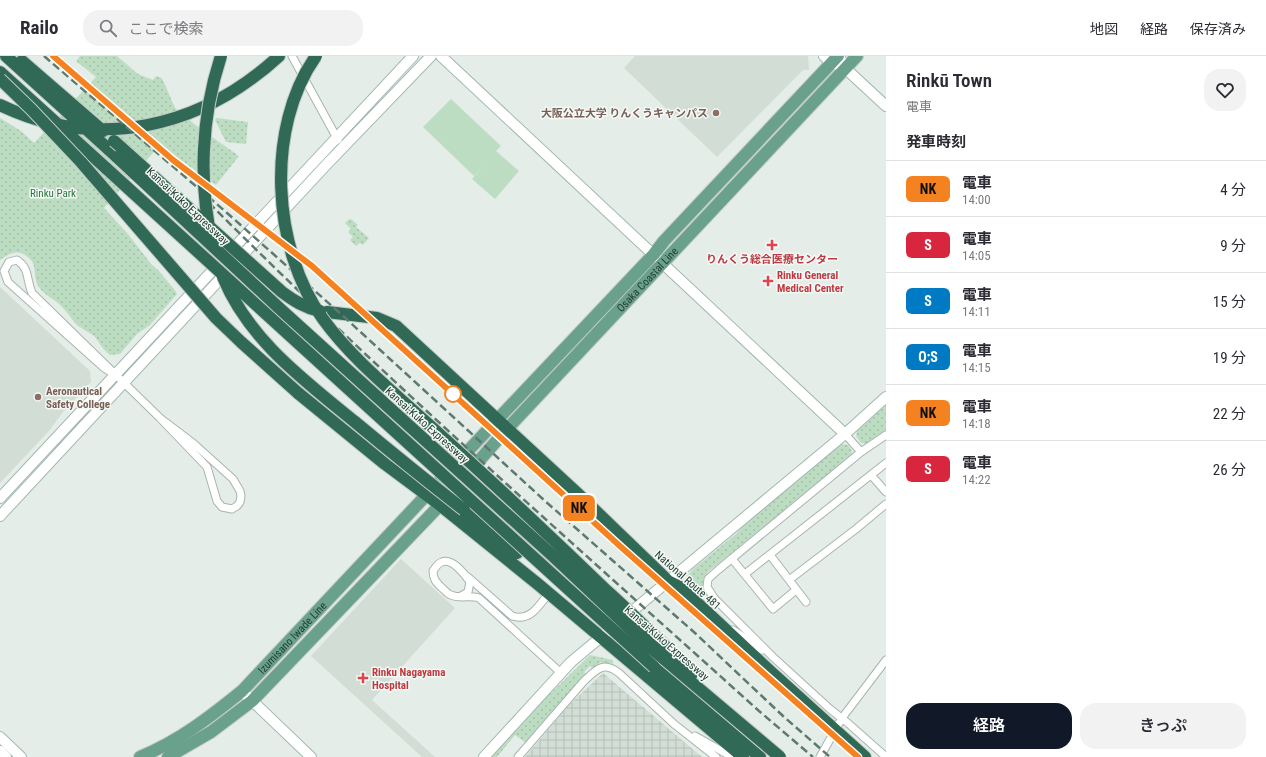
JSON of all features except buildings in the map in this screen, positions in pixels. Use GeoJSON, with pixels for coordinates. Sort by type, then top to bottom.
{"type":"FeatureCollection","features":[{"type":"Feature","properties":{"kind":"highway","name":"Kansai-Kuko Expressway"},"geometry":{"type":"LineString","coordinates":[[6,56],[278,307],[553,556],[645,643],[780,757]]}},
{"type":"Feature","properties":{"kind":"highway","name":"National Route 481"},"geometry":{"type":"LineString","coordinates":[[16,56],[89,118],[282,292],[298,304],[311,309],[327,312],[377,318],[396,326],[578,494],[668,581],[680,587],[865,757]]}},
{"type":"Feature","properties":{"kind":"highway"},"geometry":{"type":"LineString","coordinates":[[220,56],[214,78],[207,118],[203,158],[204,196],[206,215],[214,252],[226,283],[244,316],[267,344],[294,371],[418,474],[517,553],[613,636],[654,667]]}},
{"type":"Feature","properties":{"kind":"highway"},"geometry":{"type":"LineString","coordinates":[[0,105],[38,119],[72,127],[108,129],[153,125],[174,119],[214,103],[238,89],[280,56]]}},
{"type":"Feature","properties":{"kind":"highway"},"geometry":{"type":"LineString","coordinates":[[316,56],[294,100],[283,146],[281,169],[284,216],[288,238],[294,261],[311,300],[323,319],[355,356],[523,511],[665,646],[689,670],[713,700]]}},
{"type":"Feature","properties":{"kind":"highway"},"geometry":{"type":"LineString","coordinates":[[0,72],[654,667],[760,757]]}},
{"type":"Feature","properties":{"kind":"highway"},"geometry":{"type":"LineString","coordinates":[[0,79],[31,109],[81,162],[216,318],[241,342],[298,393],[385,464],[440,505],[602,636],[743,757]]}},
{"type":"Feature","properties":{"kind":"main road","name":"Osaka Coastal Line"},"geometry":{"type":"LineString","coordinates":[[440,505],[507,429],[857,56]]}},
{"type":"Feature","properties":{"kind":"main road","name":"Osaka Coastal Line"},"geometry":{"type":"LineString","coordinates":[[427,496],[654,254],[664,241],[833,58]]}},
{"type":"Feature","properties":{"kind":"main road","name":"Izumisano Iwade Line"},"geometry":{"type":"LineString","coordinates":[[140,757],[198,726],[242,691],[427,496]]}},
{"type":"Feature","properties":{"kind":"main road","name":"Izumisano Iwade Line"},"geometry":{"type":"LineString","coordinates":[[168,757],[211,732],[252,701],[440,505]]}},
{"type":"Feature","properties":{"kind":"street"},"geometry":{"type":"LineString","coordinates":[[292,56],[336,138],[343,148]]}},
{"type":"Feature","properties":{"kind":"street"},"geometry":{"type":"LineString","coordinates":[[0,498],[413,56]]}},
{"type":"Feature","properties":{"kind":"street"},"geometry":{"type":"LineString","coordinates":[[0,516],[123,382],[431,56]]}},
{"type":"Feature","properties":{"kind":"street"},"geometry":{"type":"LineString","coordinates":[[441,56],[845,434],[861,452]]}},
{"type":"Feature","properties":{"kind":"street"},"geometry":{"type":"LineString","coordinates":[[833,58],[886,106]]}},
{"type":"Feature","properties":{"kind":"street"},"geometry":{"type":"LineString","coordinates":[[115,375],[103,367],[8,282],[4,271],[9,262],[17,260],[24,265],[28,275],[28,284],[32,293],[160,418],[207,468],[217,501],[222,507],[232,509],[237,506],[240,502],[241,496],[240,491],[233,479],[194,443],[160,418]]}},
{"type":"Feature","properties":{"kind":"street"},"geometry":{"type":"LineString","coordinates":[[484,757],[571,662],[845,434],[886,397]]}},
{"type":"Feature","properties":{"kind":"street"},"geometry":{"type":"LineString","coordinates":[[886,435],[861,452],[732,558],[708,579],[707,586],[714,598],[773,657],[886,757]]}},
{"type":"Feature","properties":{"kind":"street"},"geometry":{"type":"LineString","coordinates":[[745,574],[886,463]]}},
{"type":"Feature","properties":{"kind":"street"},"geometry":{"type":"LineString","coordinates":[[871,475],[886,492]]}},
{"type":"Feature","properties":{"kind":"street"},"geometry":{"type":"LineString","coordinates":[[789,580],[886,504]]}},
{"type":"Feature","properties":{"kind":"street"},"geometry":{"type":"LineString","coordinates":[[770,555],[806,602]]}},
{"type":"Feature","properties":{"kind":"street"},"geometry":{"type":"LineString","coordinates":[[732,558],[773,608],[796,590]]}},
{"type":"Feature","properties":{"kind":"street"},"geometry":{"type":"LineString","coordinates":[[549,593],[530,615],[525,618],[519,618],[512,616],[452,563],[446,561],[440,562],[432,571],[432,576],[435,581],[450,595],[475,596],[479,598],[561,673]]}},
{"type":"Feature","properties":{"kind":"street"},"geometry":{"type":"LineString","coordinates":[[461,596],[468,592],[470,587],[470,582],[466,576]]}},
{"type":"Feature","properties":{"kind":"street"},"geometry":{"type":"LineString","coordinates":[[715,620],[773,657]]}},
{"type":"Feature","properties":{"kind":"street"},"geometry":{"type":"LineString","coordinates":[[820,757],[842,718],[886,660]]}},
{"type":"Feature","properties":{"kind":"street"},"geometry":{"type":"LineString","coordinates":[[518,757],[584,681],[595,670],[604,667],[612,668],[619,673],[674,724],[716,757]]}},
{"type":"Feature","properties":{"kind":"street"},"geometry":{"type":"LineString","coordinates":[[242,691],[311,757]]}},
{"type":"Feature","properties":{"kind":"street"},"geometry":{"type":"LineString","coordinates":[[674,724],[732,757]]}},
{"type":"Feature","properties":{"kind":"street"},"geometry":{"type":"LineString","coordinates":[[0,737],[21,757]]}},
{"type":"Feature","properties":{"kind":"street"},"geometry":{"type":"LineString","coordinates":[[0,751],[6,757]]}},
{"type":"Feature","properties":{"kind":"shaded area","name":"大阪公立大学 りんくうキャンパス"},"geometry":{"type":"Polygon","coordinates":[[[635,56],[808,56],[809,70],[803,70],[717,157],[624,68],[635,56]]]}},
{"type":"Feature","properties":{"kind":"shaded area","name":"Aeronautical Safety College"},"geometry":{"type":"Polygon","coordinates":[[[0,287],[90,371],[91,382],[63,412],[49,431],[0,483],[0,287]]]}},
{"type":"Feature","properties":{"kind":"shaded area","name":"Rinku Nagayama Hospital"},"geometry":{"type":"Polygon","coordinates":[[[401,559],[455,608],[372,700],[435,757],[422,757],[311,656],[401,559]]]}},
{"type":"Feature","properties":{"kind":"shaded area"},"geometry":{"type":"Polygon","coordinates":[[[603,673],[702,757],[525,757],[570,704],[603,673]]]}},
{"type":"Feature","properties":{"kind":"green space","name":"Rinku Park"},"geometry":{"type":"Polygon","coordinates":[[[80,56],[117,56],[138,74],[153,80],[156,76],[162,78],[175,108],[198,127],[239,156],[216,185],[160,145],[104,208],[128,234],[177,294],[150,325],[137,334],[120,354],[110,355],[94,336],[76,324],[61,305],[43,292],[37,283],[34,266],[30,258],[22,253],[15,253],[0,260],[0,118],[21,131],[34,143],[96,77],[76,61],[80,56]]]}},
{"type":"Feature","properties":{"kind":"green space"},"geometry":{"type":"Polygon","coordinates":[[[451,99],[501,146],[496,151],[519,171],[495,199],[472,179],[485,164],[474,176],[423,127],[451,99]]]}},
{"type":"Feature","properties":{"kind":"green space"},"geometry":{"type":"Polygon","coordinates":[[[216,118],[248,122],[246,144],[226,142],[215,120],[216,118]]]}},
{"type":"Feature","properties":{"kind":"green space"},"geometry":{"type":"Polygon","coordinates":[[[349,219],[358,225],[356,227],[369,238],[363,245],[360,243],[356,246],[350,240],[353,237],[348,232],[351,229],[345,223],[349,219]]]}},
{"type":"Feature","properties":{"kind":"green space"},"geometry":{"type":"Polygon","coordinates":[[[886,405],[886,430],[867,444],[861,443],[856,436],[857,431],[886,405]]]}},
{"type":"Feature","properties":{"kind":"green space"},"geometry":{"type":"Polygon","coordinates":[[[840,444],[848,445],[852,451],[851,456],[709,571],[703,580],[704,589],[708,596],[699,597],[685,583],[687,576],[693,569],[840,444]]]}},
{"type":"Feature","properties":{"kind":"green space"},"geometry":{"type":"Polygon","coordinates":[[[590,655],[613,660],[613,664],[601,662],[592,668],[590,666],[584,672],[586,674],[526,743],[515,735],[497,757],[491,757],[521,722],[590,655]]]}},
{"type":"Feature","properties":{"kind":"railway"},"geometry":{"type":"LineString","coordinates":[[44,56],[226,212],[342,315],[545,501],[695,633],[783,716],[830,757]]}},
{"type":"Feature","properties":{"kind":"railway"},"geometry":{"type":"LineString","coordinates":[[173,160],[302,258],[621,547],[858,757]]}},
{"type":"Feature","properties":{"kind":"railway"},"geometry":{"type":"LineString","coordinates":[[209,203],[276,269],[412,397],[759,711],[813,757]]}},
{"type":"Feature","properties":{"kind":"train","name":"NK"},"geometry":{"type":"LineString","coordinates":[[53,56],[173,160],[312,266],[621,547],[858,757]]}},
{"type":"Feature","properties":{"kind":"place","name":"大阪公立大学 りんくうキャンパス"},"geometry":{"type":"Point","coordinates":[716,113]}},
{"type":"Feature","properties":{"kind":"place","name":"りんくう総合医療センター"},"geometry":{"type":"Point","coordinates":[772,245]}},
{"type":"Feature","properties":{"kind":"place","name":"Rinku General Medical Center"},"geometry":{"type":"Point","coordinates":[768,281]}},
{"type":"Feature","properties":{"kind":"place","name":"Aeronautical Safety College"},"geometry":{"type":"Point","coordinates":[38,397]}},
{"type":"Feature","properties":{"kind":"place","name":"Rinku Nagayama Hospital"},"geometry":{"type":"Point","coordinates":[363,678]}}]}
